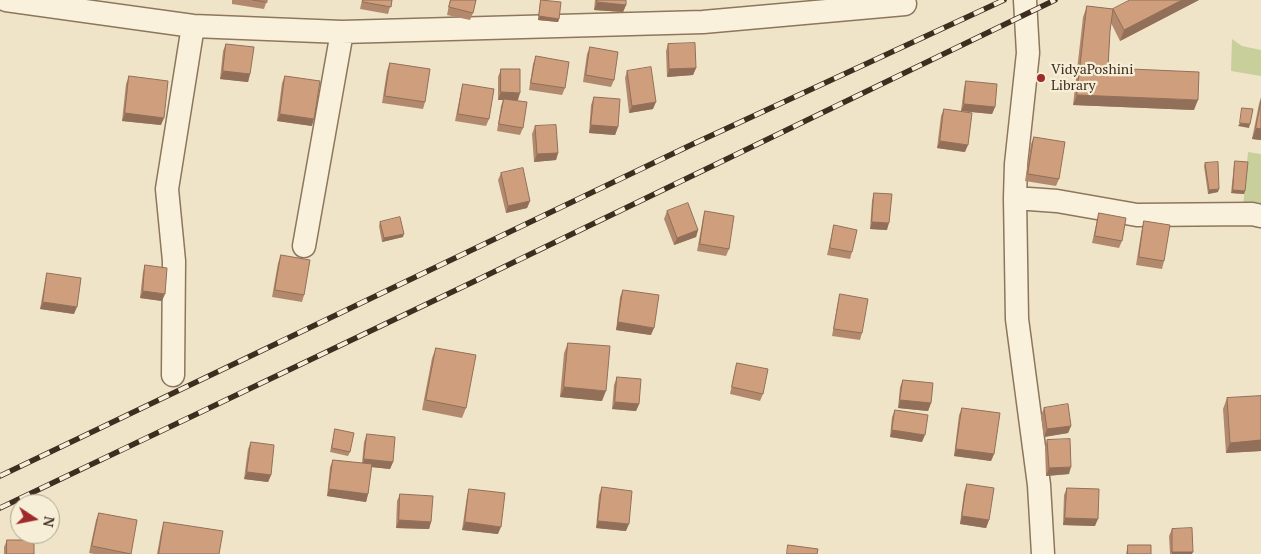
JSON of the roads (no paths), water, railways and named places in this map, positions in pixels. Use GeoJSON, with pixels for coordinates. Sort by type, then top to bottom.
{"type":"FeatureCollection","features":[{"type":"Feature","properties":{"kind":"street"},"geometry":{"type":"LineString","coordinates":[[6,0],[193,26],[342,32],[702,22],[909,1]]}},
{"type":"Feature","properties":{"kind":"street"},"geometry":{"type":"LineString","coordinates":[[1026,0],[1028,53],[1016,164],[1015,198],[1017,319],[1038,485],[1043,554]]}},
{"type":"Feature","properties":{"kind":"street"},"geometry":{"type":"LineString","coordinates":[[173,374],[174,261],[166,189],[193,26]]}},
{"type":"Feature","properties":{"kind":"street"},"geometry":{"type":"LineString","coordinates":[[304,246],[342,32]]}},
{"type":"Feature","properties":{"kind":"street"},"geometry":{"type":"LineString","coordinates":[[1015,198],[1057,201],[1137,215],[1252,214],[1261,216]]}},
{"type":"Feature","properties":{"kind":"railway"},"geometry":{"type":"LineString","coordinates":[[0,476],[693,144],[1004,0]]}},
{"type":"Feature","properties":{"kind":"railway"},"geometry":{"type":"LineString","coordinates":[[0,508],[475,281],[1055,0]]}},
{"type":"Feature","properties":{"kind":"place","name":"VidyaPoshini Library"},"geometry":{"type":"Point","coordinates":[1041,78]}}]}
